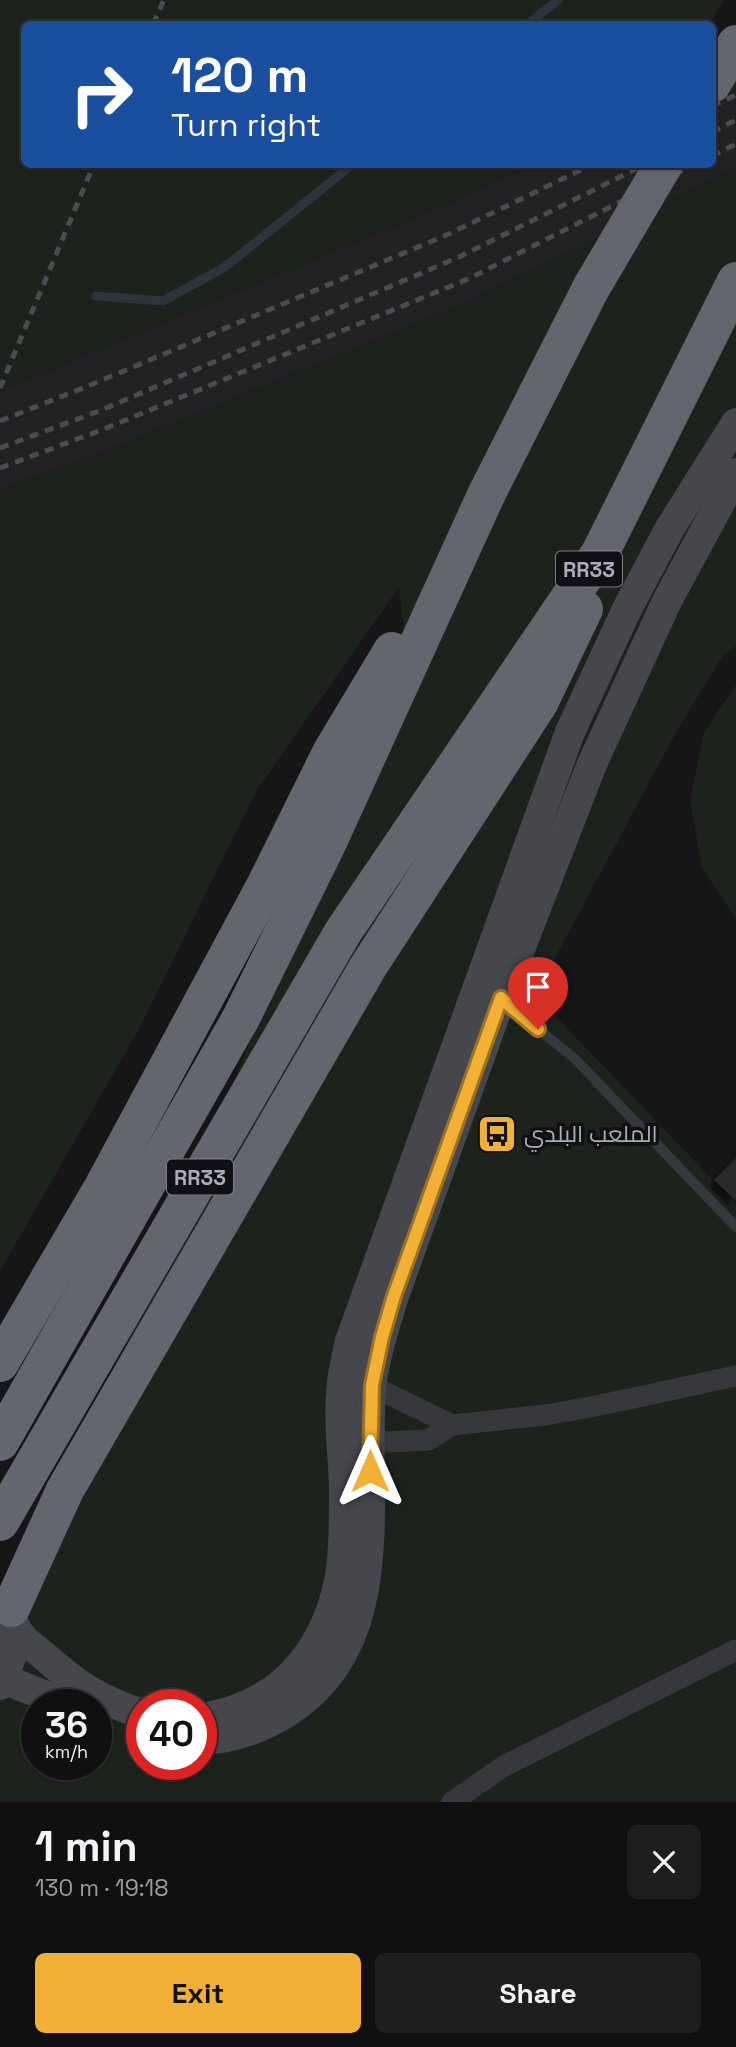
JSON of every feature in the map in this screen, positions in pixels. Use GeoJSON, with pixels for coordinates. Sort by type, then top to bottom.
{"type":"FeatureCollection","features":[{"type":"Feature","properties":{"kind":"highway"},"geometry":{"type":"LineString","coordinates":[[716,76],[736,44]]}},
{"type":"Feature","properties":{"kind":"highway","name":"RR33"},"geometry":{"type":"LineString","coordinates":[[0,1442],[241,1018],[327,844],[488,493],[591,288],[662,168]]}},
{"type":"Feature","properties":{"kind":"highway","name":"RR33"},"geometry":{"type":"LineString","coordinates":[[0,1522],[343,932],[600,553],[736,281]]}},
{"type":"Feature","properties":{"kind":"highway"},"geometry":{"type":"LineString","coordinates":[[0,1363],[103,1187],[219,974],[332,751],[488,493]]}},
{"type":"Feature","properties":{"kind":"highway"},"geometry":{"type":"LineString","coordinates":[[8,1607],[65,1490],[248,1171],[368,967],[538,704],[593,590],[600,553]]}},
{"type":"Feature","properties":{"kind":"street"},"geometry":{"type":"LineString","coordinates":[[217,1738],[238,1735],[277,1719],[299,1705],[325,1682],[340,1661],[356,1625],[368,1560],[372,1385],[382,1337],[570,732],[627,609],[670,528],[736,423]]}},
{"type":"Feature","properties":{"kind":"street"},"geometry":{"type":"LineString","coordinates":[[217,1715],[266,1697],[288,1679],[307,1659],[330,1615],[340,1580],[344,1500],[340,1430],[344,1372],[350,1341],[490,992],[666,603],[736,473]]}},
{"type":"Feature","properties":{"kind":"street"},"geometry":{"type":"LineString","coordinates":[[344,1372],[452,1425]]}},
{"type":"Feature","properties":{"kind":"street"},"geometry":{"type":"LineString","coordinates":[[340,1430],[388,1443],[428,1440],[452,1425],[558,1412],[736,1376]]}},
{"type":"Feature","properties":{"kind":"street"},"geometry":{"type":"LineString","coordinates":[[1,1684],[12,1655],[8,1607]]}},
{"type":"Feature","properties":{"kind":"street"},"geometry":{"type":"LineString","coordinates":[[8,1607],[20,1637],[72,1681],[102,1699],[126,1708]]}},
{"type":"Feature","properties":{"kind":"street"},"geometry":{"type":"LineString","coordinates":[[452,1802],[504,1766],[736,1650]]}},
{"type":"Feature","properties":{"kind":"street"},"geometry":{"type":"LineString","coordinates":[[1,1684],[6,1680],[28,1689]]}},
{"type":"Feature","properties":{"kind":"lane"},"geometry":{"type":"LineString","coordinates":[[490,992],[575,1059],[736,1227]]}},
{"type":"Feature","properties":{"kind":"shaded area"},"geometry":{"type":"Polygon","coordinates":[[[0,0],[724,0],[711,21],[21,21],[21,168],[524,168],[438,208],[0,391],[0,0]]]}},
{"type":"Feature","properties":{"kind":"shaded area"},"geometry":{"type":"Polygon","coordinates":[[[736,60],[736,166],[475,299],[109,450],[0,489],[0,391],[438,208],[524,168],[716,168],[716,71],[736,60]]]}},
{"type":"Feature","properties":{"kind":"shaded area"},"geometry":{"type":"Polygon","coordinates":[[[736,166],[736,646],[722,657],[679,727],[535,995],[736,1204],[736,1802],[0,1802],[0,1606],[97,1416],[407,658],[399,587],[257,790],[139,1029],[0,1271],[0,489],[109,450],[475,299],[736,166]]]}},
{"type":"Feature","properties":{"kind":"shaded area"},"geometry":{"type":"Polygon","coordinates":[[[736,685],[736,919],[702,868],[690,800],[704,732],[736,685]]]}},
{"type":"Feature","properties":{"kind":"building"},"geometry":{"type":"Polygon","coordinates":[[[736,1158],[736,1201],[714,1180],[736,1158]]]}},
{"type":"Feature","properties":{"kind":"waterway"},"geometry":{"type":"LineString","coordinates":[[532,21],[558,0]]}},
{"type":"Feature","properties":{"kind":"waterway"},"geometry":{"type":"LineString","coordinates":[[96,296],[163,301],[225,267],[348,168]]}},
{"type":"Feature","properties":{"kind":"railway"},"geometry":{"type":"LineString","coordinates":[[154,21],[164,0]]}},
{"type":"Feature","properties":{"kind":"railway"},"geometry":{"type":"LineString","coordinates":[[716,104],[736,95]]}},
{"type":"Feature","properties":{"kind":"railway"},"geometry":{"type":"LineString","coordinates":[[716,130],[736,120]]}},
{"type":"Feature","properties":{"kind":"railway"},"geometry":{"type":"LineString","coordinates":[[716,154],[736,144]]}},
{"type":"Feature","properties":{"kind":"railway"},"geometry":{"type":"LineString","coordinates":[[0,388],[92,168]]}},
{"type":"Feature","properties":{"kind":"railway"},"geometry":{"type":"LineString","coordinates":[[0,421],[449,234],[585,168]]}},
{"type":"Feature","properties":{"kind":"railway"},"geometry":{"type":"LineString","coordinates":[[0,448],[99,411],[459,257],[638,168]]}},
{"type":"Feature","properties":{"kind":"railway"},"geometry":{"type":"LineString","coordinates":[[0,468],[104,429],[468,279],[687,168]]}},
{"type":"Feature","properties":{"kind":"place","name":"الملعب البلدي"},"geometry":{"type":"Point","coordinates":[497,1134]}},
{"type":"Feature","properties":{"kind":"route"},"geometry":{"type":"LineString","coordinates":[[370,1471],[370,1405],[382,1337],[394,1296],[501,998],[538,1029]]}}]}
